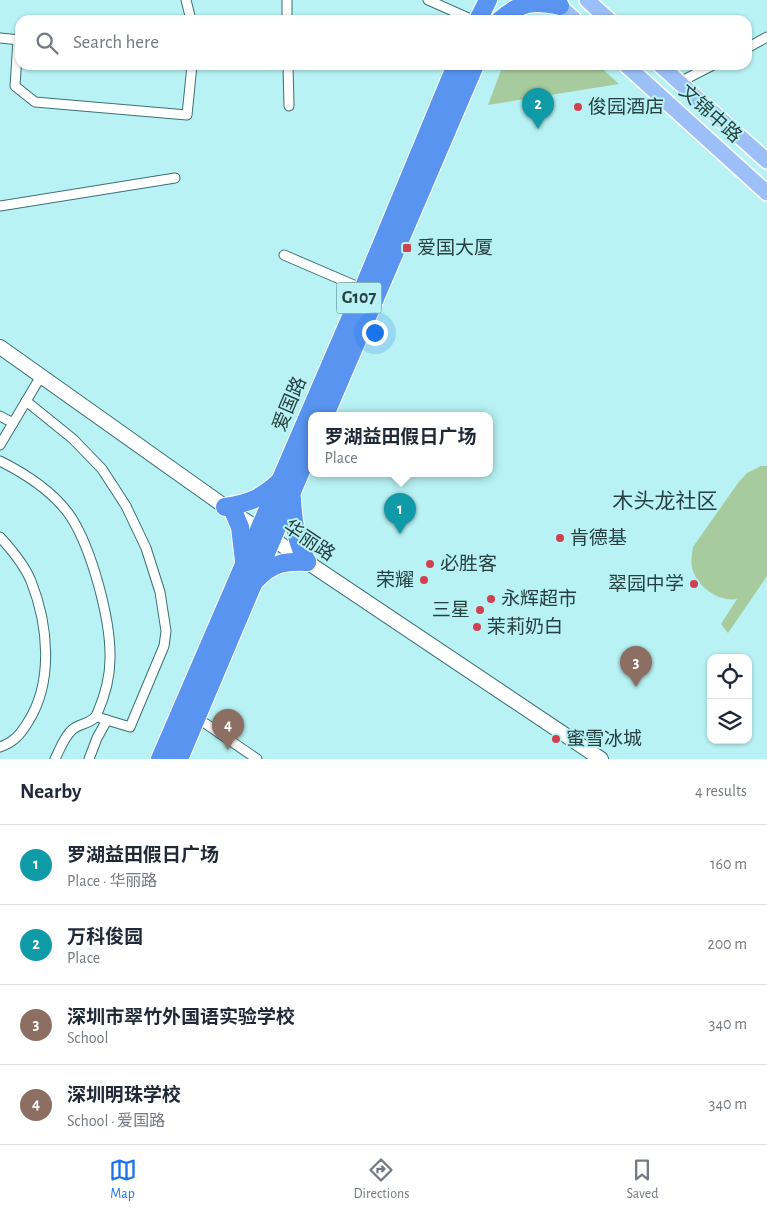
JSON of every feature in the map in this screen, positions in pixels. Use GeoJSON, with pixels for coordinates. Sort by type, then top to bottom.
{"type":"FeatureCollection","features":[{"type":"Feature","properties":{"kind":"highway"},"geometry":{"type":"LineString","coordinates":[[480,15],[488,0]]}},
{"type":"Feature","properties":{"kind":"highway"},"geometry":{"type":"LineString","coordinates":[[498,15],[506,0]]}},
{"type":"Feature","properties":{"kind":"highway"},"geometry":{"type":"LineString","coordinates":[[506,15],[517,6],[528,2],[556,3]]}},
{"type":"Feature","properties":{"kind":"highway","name":"爱国路"},"geometry":{"type":"LineString","coordinates":[[315,412],[454,70]]}},
{"type":"Feature","properties":{"kind":"highway","name":"爱国路"},"geometry":{"type":"LineString","coordinates":[[326,412],[474,70]]}},
{"type":"Feature","properties":{"kind":"highway","name":"爱国路"},"geometry":{"type":"LineString","coordinates":[[178,759],[254,582],[266,534],[308,430]]}},
{"type":"Feature","properties":{"kind":"highway","name":"爱国路"},"geometry":{"type":"LineString","coordinates":[[286,486],[308,452]]}},
{"type":"Feature","properties":{"kind":"highway"},"geometry":{"type":"LineString","coordinates":[[244,564],[240,526],[229,510],[286,486],[295,531],[307,562],[284,562],[272,566],[254,582]]}},
{"type":"Feature","properties":{"kind":"highway","name":"爱国路"},"geometry":{"type":"LineString","coordinates":[[160,759],[244,564],[266,534]]}},
{"type":"Feature","properties":{"kind":"main road"},"geometry":{"type":"LineString","coordinates":[[587,0],[604,15]]}},
{"type":"Feature","properties":{"kind":"main road"},"geometry":{"type":"LineString","coordinates":[[556,3],[569,15]]}},
{"type":"Feature","properties":{"kind":"main road","name":"文锦中路"},"geometry":{"type":"LineString","coordinates":[[632,70],[767,192]]}},
{"type":"Feature","properties":{"kind":"main road","name":"文锦中路"},"geometry":{"type":"LineString","coordinates":[[666,70],[767,161]]}},
{"type":"Feature","properties":{"kind":"street"},"geometry":{"type":"LineString","coordinates":[[186,0],[190,15]]}},
{"type":"Feature","properties":{"kind":"street"},"geometry":{"type":"LineString","coordinates":[[286,0],[287,15]]}},
{"type":"Feature","properties":{"kind":"street"},"geometry":{"type":"LineString","coordinates":[[428,0],[462,15]]}},
{"type":"Feature","properties":{"kind":"street"},"geometry":{"type":"LineString","coordinates":[[0,38],[15,40]]}},
{"type":"Feature","properties":{"kind":"street"},"geometry":{"type":"LineString","coordinates":[[752,46],[767,38]]}},
{"type":"Feature","properties":{"kind":"street"},"geometry":{"type":"LineString","coordinates":[[16,70],[15,86],[35,102],[187,115],[192,70]]}},
{"type":"Feature","properties":{"kind":"street"},"geometry":{"type":"LineString","coordinates":[[288,70],[289,106]]}},
{"type":"Feature","properties":{"kind":"street"},"geometry":{"type":"LineString","coordinates":[[680,82],[703,70]]}},
{"type":"Feature","properties":{"kind":"street"},"geometry":{"type":"LineString","coordinates":[[0,206],[176,178]]}},
{"type":"Feature","properties":{"kind":"street"},"geometry":{"type":"LineString","coordinates":[[284,255],[364,289]]}},
{"type":"Feature","properties":{"kind":"street","name":"华丽路"},"geometry":{"type":"LineString","coordinates":[[0,347],[229,510],[601,759]]}},
{"type":"Feature","properties":{"kind":"street"},"geometry":{"type":"LineString","coordinates":[[0,445],[41,376]]}},
{"type":"Feature","properties":{"kind":"street"},"geometry":{"type":"LineString","coordinates":[[26,401],[73,439],[102,469],[126,506],[146,548],[160,592],[166,631],[164,646],[130,727],[97,717]]}},
{"type":"Feature","properties":{"kind":"street"},"geometry":{"type":"LineString","coordinates":[[0,416],[13,422]]}},
{"type":"Feature","properties":{"kind":"street"},"geometry":{"type":"LineString","coordinates":[[0,461],[18,470],[52,495],[70,517],[85,544],[98,583],[106,618],[110,658],[109,676],[97,717],[73,729],[65,738],[55,759]]}},
{"type":"Feature","properties":{"kind":"street"},"geometry":{"type":"LineString","coordinates":[[0,537],[16,555],[30,580],[40,610],[45,664],[42,690],[34,713],[19,736],[0,747]]}},
{"type":"Feature","properties":{"kind":"street"},"geometry":{"type":"LineString","coordinates":[[196,717],[257,759]]}},
{"type":"Feature","properties":{"kind":"street"},"geometry":{"type":"LineString","coordinates":[[89,759],[108,720]]}},
{"type":"Feature","properties":{"kind":"green space"},"geometry":{"type":"Polygon","coordinates":[[[501,70],[604,70],[619,84],[488,105],[501,70]]]}},
{"type":"Feature","properties":{"kind":"green space"},"geometry":{"type":"Polygon","coordinates":[[[761,466],[767,466],[767,576],[728,633],[721,624],[737,599],[717,596],[700,583],[692,568],[693,547],[738,483],[747,473],[761,466]]]}},
{"type":"Feature","properties":{"kind":"place","name":"俊园酒店"},"geometry":{"type":"Point","coordinates":[578,107]}},
{"type":"Feature","properties":{"kind":"place","name":"万科俊园"},"geometry":{"type":"Point","coordinates":[538,129]}},
{"type":"Feature","properties":{"kind":"place","name":"爱国大厦"},"geometry":{"type":"Point","coordinates":[407,248]}},
{"type":"Feature","properties":{"kind":"place","name":"罗湖益田假日广场"},"geometry":{"type":"Point","coordinates":[400,534]}},
{"type":"Feature","properties":{"kind":"place","name":"肯德基"},"geometry":{"type":"Point","coordinates":[560,538]}},
{"type":"Feature","properties":{"kind":"place","name":"必胜客"},"geometry":{"type":"Point","coordinates":[430,564]}},
{"type":"Feature","properties":{"kind":"place","name":"荣耀"},"geometry":{"type":"Point","coordinates":[424,580]}},
{"type":"Feature","properties":{"kind":"place","name":"翠园中学"},"geometry":{"type":"Point","coordinates":[694,584]}},
{"type":"Feature","properties":{"kind":"place","name":"永辉超市"},"geometry":{"type":"Point","coordinates":[491,599]}},
{"type":"Feature","properties":{"kind":"place","name":"三星"},"geometry":{"type":"Point","coordinates":[480,610]}},
{"type":"Feature","properties":{"kind":"place","name":"茉莉奶白"},"geometry":{"type":"Point","coordinates":[477,627]}},
{"type":"Feature","properties":{"kind":"place","name":"深圳市翠竹外国语实验学校"},"geometry":{"type":"Point","coordinates":[636,687]}},
{"type":"Feature","properties":{"kind":"place","name":"蜜雪冰城"},"geometry":{"type":"Point","coordinates":[556,739]}},
{"type":"Feature","properties":{"kind":"place","name":"深圳明珠学校"},"geometry":{"type":"Point","coordinates":[228,750]}},
{"type":"Feature","properties":{"kind":"district","name":"木头龙社区"},"geometry":{"type":"Point","coordinates":[665,501]}}]}
